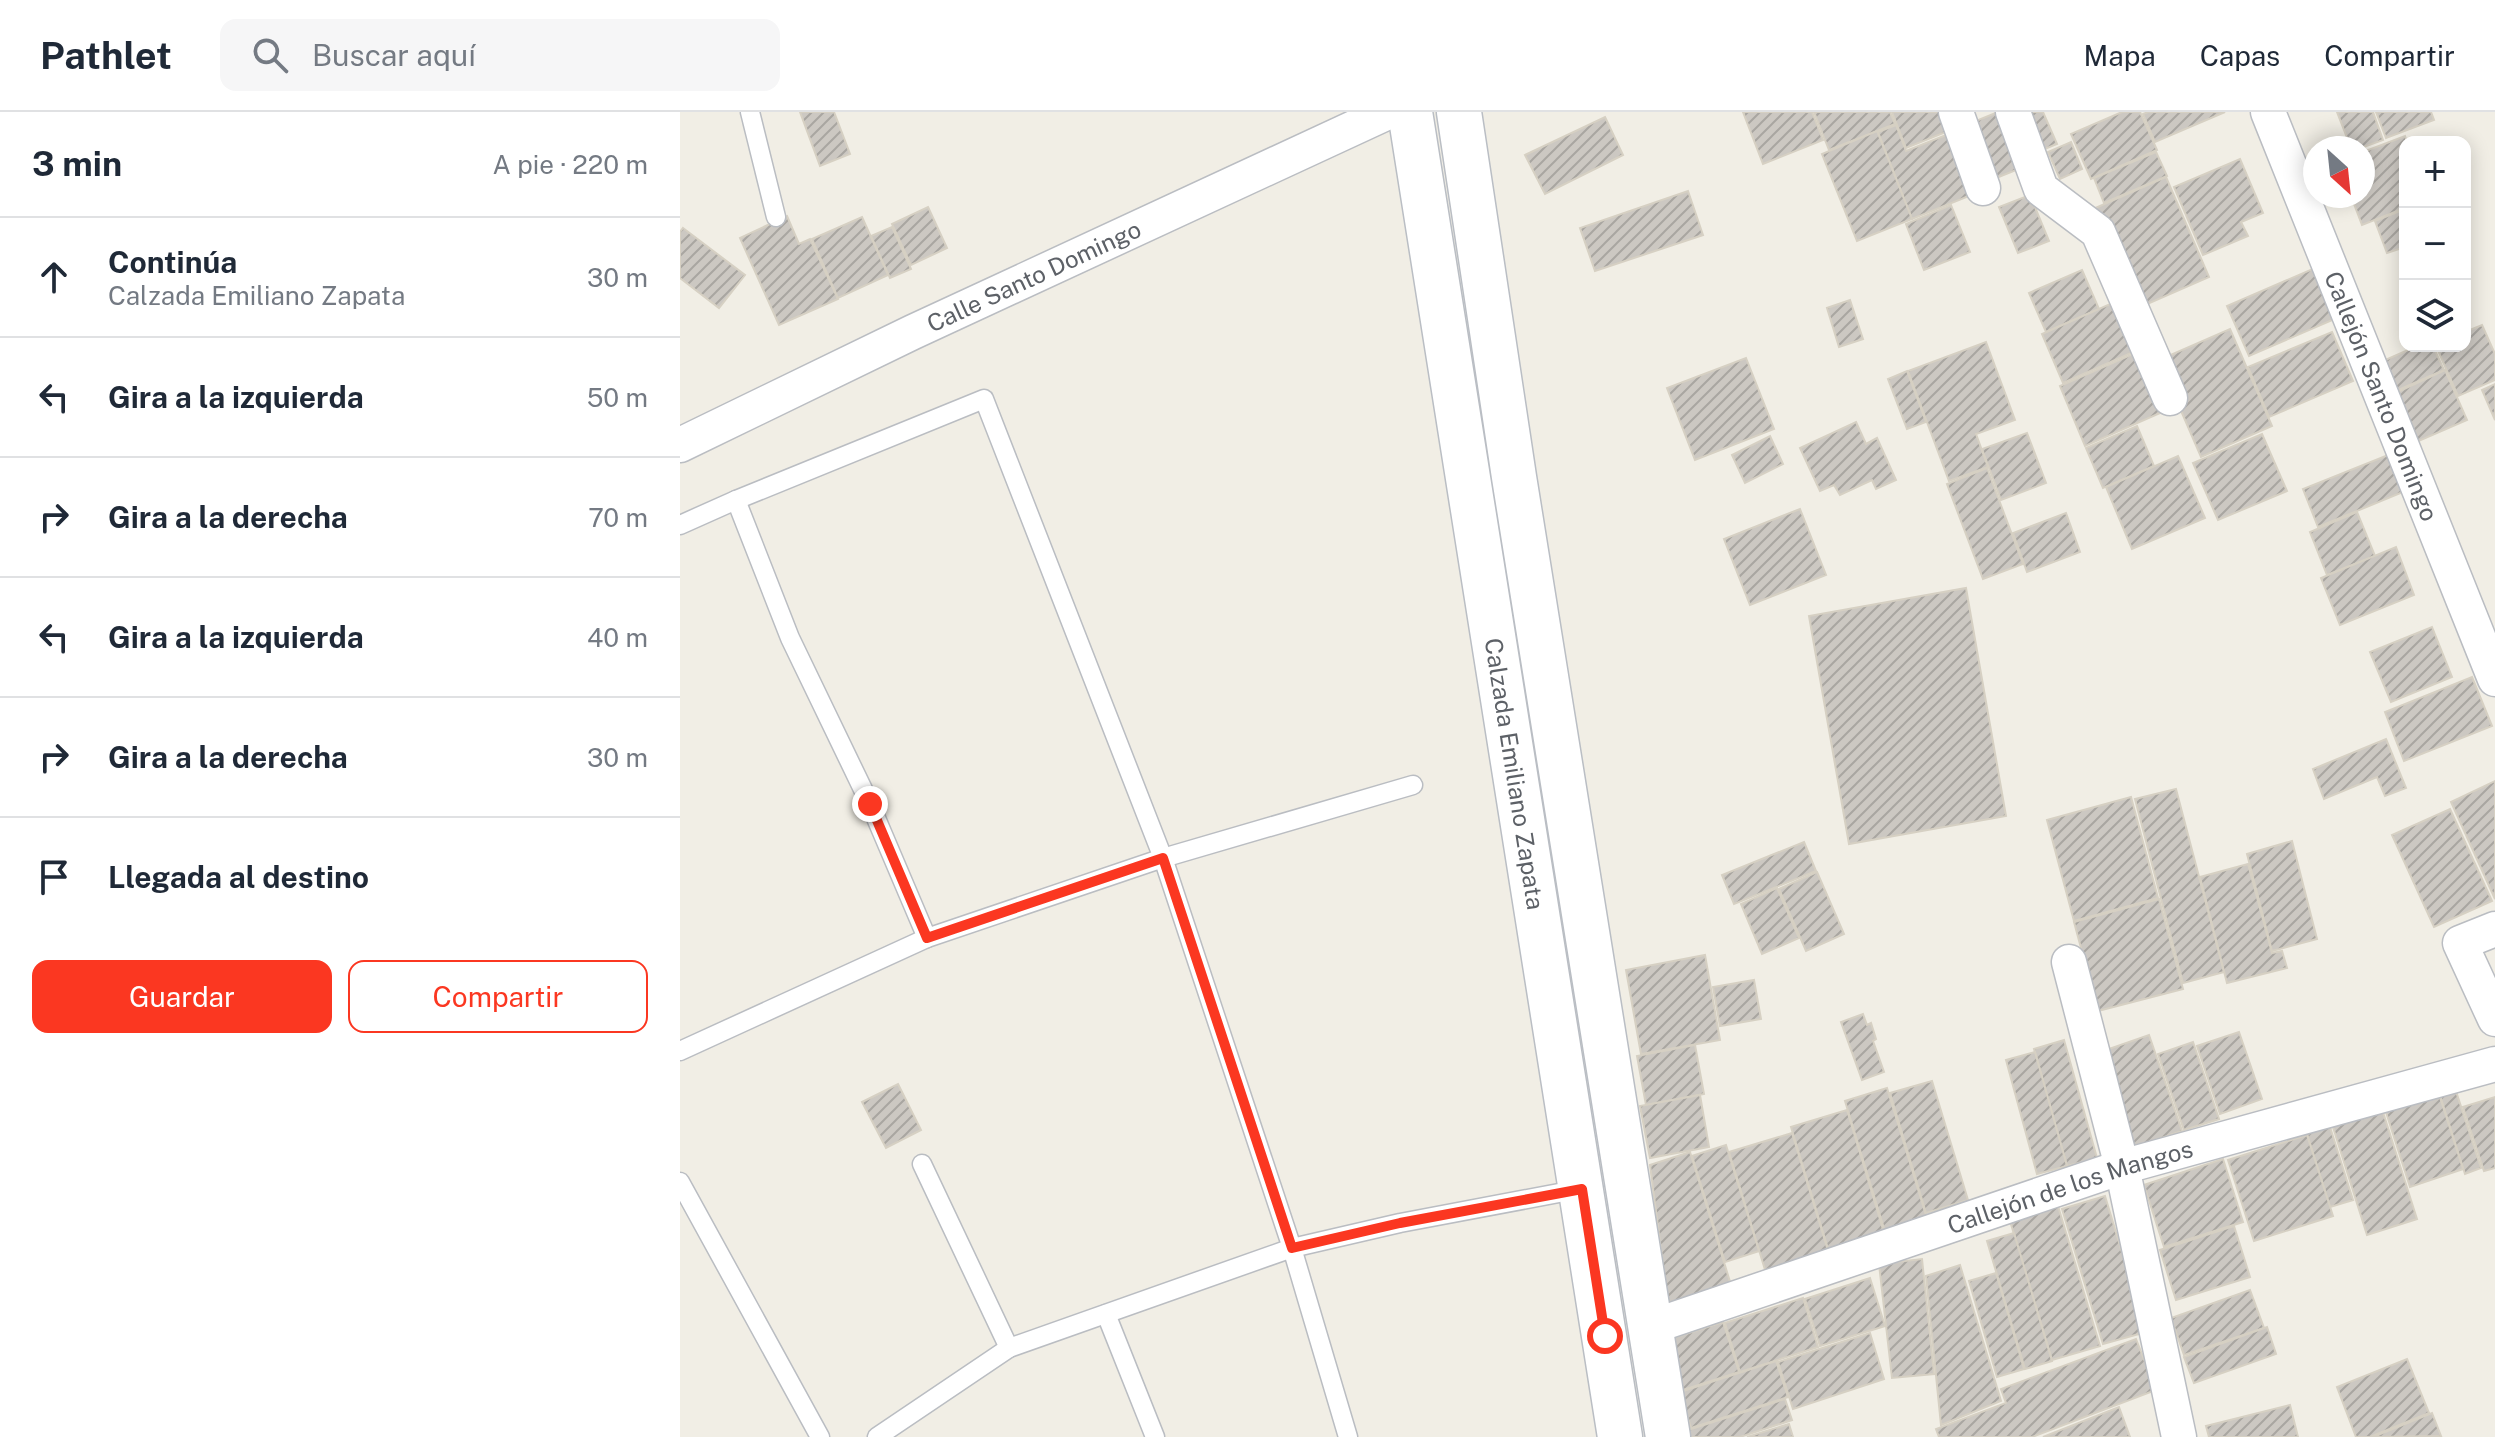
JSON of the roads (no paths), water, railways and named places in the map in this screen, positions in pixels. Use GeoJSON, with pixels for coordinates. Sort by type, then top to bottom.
{"type":"FeatureCollection","features":[{"type":"Feature","properties":{"kind":"main road","name":"Calzada Emiliano Zapata"},"geometry":{"type":"LineString","coordinates":[[1410,112],[1620,1437]]}},
{"type":"Feature","properties":{"kind":"main road","name":"Calzada Emiliano Zapata"},"geometry":{"type":"LineString","coordinates":[[1459,112],[1514,477],[1668,1437]]}},
{"type":"Feature","properties":{"kind":"main road"},"geometry":{"type":"LineString","coordinates":[[1468,486],[1514,477]]}},
{"type":"Feature","properties":{"kind":"street","name":"Calle Santo Domingo"},"geometry":{"type":"LineString","coordinates":[[680,445],[913,332],[1388,112]]}},
{"type":"Feature","properties":{"kind":"street"},"geometry":{"type":"LineString","coordinates":[[1956,112],[1983,188]]}},
{"type":"Feature","properties":{"kind":"street"},"geometry":{"type":"LineString","coordinates":[[2013,112],[2041,189],[2098,232],[2170,398]]}},
{"type":"Feature","properties":{"kind":"street","name":"Callejón Santo Domingo"},"geometry":{"type":"LineString","coordinates":[[2268,112],[2495,679]]}},
{"type":"Feature","properties":{"kind":"street"},"geometry":{"type":"LineString","coordinates":[[2495,929],[2460,943],[2495,1019]]}},
{"type":"Feature","properties":{"kind":"street"},"geometry":{"type":"LineString","coordinates":[[2069,962],[2122,1167],[2179,1437]]}},
{"type":"Feature","properties":{"kind":"street","name":"Callejón de los Mangos"},"geometry":{"type":"LineString","coordinates":[[1651,1327],[2122,1167],[2495,1064]]}},
{"type":"Feature","properties":{"kind":"lane"},"geometry":{"type":"LineString","coordinates":[[750,112],[776,217]]}},
{"type":"Feature","properties":{"kind":"lane"},"geometry":{"type":"LineString","coordinates":[[680,525],[984,399],[1163,858],[1292,1248],[1348,1437]]}},
{"type":"Feature","properties":{"kind":"lane"},"geometry":{"type":"LineString","coordinates":[[736,500],[790,638],[870,804],[927,938]]}},
{"type":"Feature","properties":{"kind":"lane"},"geometry":{"type":"LineString","coordinates":[[680,1051],[927,938],[1163,858],[1413,785]]}},
{"type":"Feature","properties":{"kind":"lane"},"geometry":{"type":"LineString","coordinates":[[922,1164],[1009,1348]]}},
{"type":"Feature","properties":{"kind":"lane"},"geometry":{"type":"LineString","coordinates":[[680,1182],[820,1437]]}},
{"type":"Feature","properties":{"kind":"lane"},"geometry":{"type":"LineString","coordinates":[[877,1437],[1009,1348],[1292,1248],[1400,1223],[1582,1189]]}},
{"type":"Feature","properties":{"kind":"lane"},"geometry":{"type":"LineString","coordinates":[[1106,1314],[1155,1437]]}}]}
